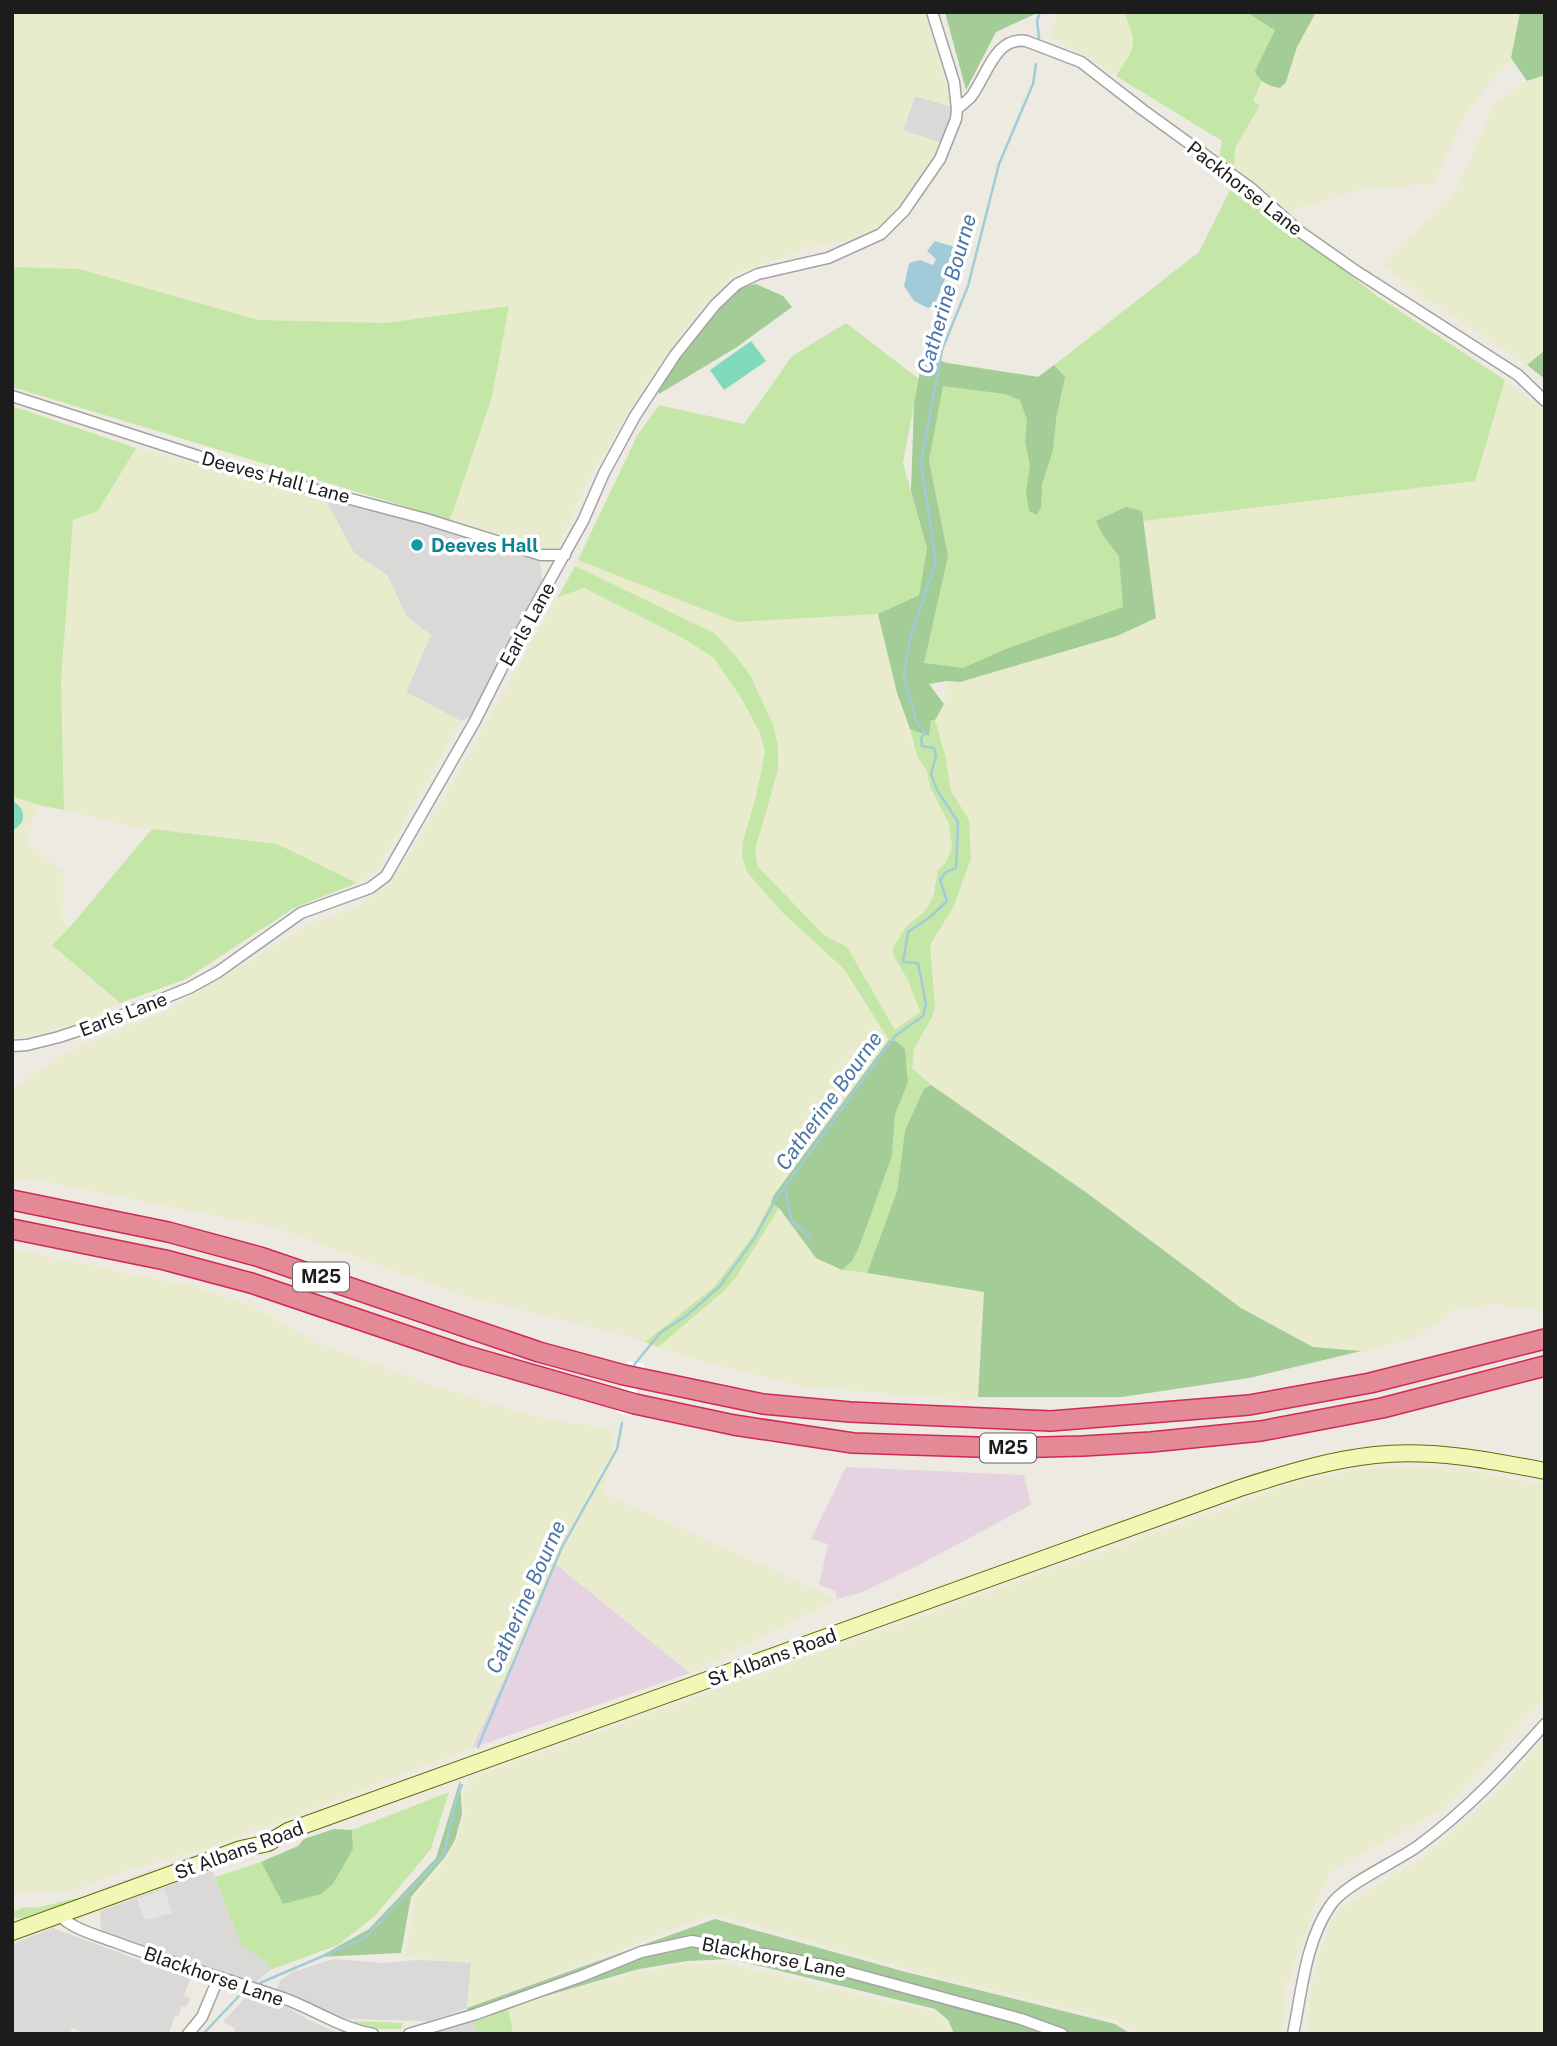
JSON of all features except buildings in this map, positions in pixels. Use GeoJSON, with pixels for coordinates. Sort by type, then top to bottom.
{"type":"FeatureCollection","features":[{"type":"Feature","properties":{"kind":"highway","name":"M25"},"geometry":{"type":"LineString","coordinates":[[12,1200],[168,1232],[260,1257],[539,1352],[633,1377],[763,1404],[850,1412],[1051,1420],[1249,1405],[1370,1383],[1545,1339]]}},
{"type":"Feature","properties":{"kind":"highway","name":"M25"},"geometry":{"type":"LineString","coordinates":[[12,1229],[165,1260],[251,1283],[464,1355],[626,1402],[734,1425],[853,1443],[1008,1448],[1083,1446],[1261,1431],[1382,1408],[1545,1366]]}},
{"type":"Feature","properties":{"kind":"main road","name":"St Albans Road"},"geometry":{"type":"LineString","coordinates":[[12,1932],[241,1849],[268,1843],[288,1831],[1296,1470],[1354,1458],[1401,1454],[1453,1456],[1545,1471]]}},
{"type":"Feature","properties":{"kind":"street"},"geometry":{"type":"LineString","coordinates":[[932,12],[954,82],[957,109]]}},
{"type":"Feature","properties":{"kind":"street","name":"Packhorse Lane"},"geometry":{"type":"LineString","coordinates":[[957,109],[969,99],[999,50],[1006,44],[1026,41],[1082,62],[1143,110],[1221,165],[1299,231],[1356,271],[1518,375],[1545,401]]}},
{"type":"Feature","properties":{"kind":"street","name":"Earls Lane"},"geometry":{"type":"LineString","coordinates":[[12,1046],[59,1037],[190,988],[218,972],[301,913],[370,888],[386,876],[475,721],[514,644],[565,555],[635,416],[675,355],[715,305],[737,284],[758,274],[828,258],[881,234],[904,211],[940,159],[957,109]]}},
{"type":"Feature","properties":{"kind":"street","name":"Deeves Hall Lane"},"geometry":{"type":"LineString","coordinates":[[12,396],[241,470],[413,515],[541,555],[565,555]]}},
{"type":"Feature","properties":{"kind":"street"},"geometry":{"type":"LineString","coordinates":[[541,555],[553,576]]}},
{"type":"Feature","properties":{"kind":"street"},"geometry":{"type":"LineString","coordinates":[[1293,2034],[1307,1962],[1317,1931],[1331,1903],[1359,1882],[1417,1847],[1468,1805],[1545,1724]]}},
{"type":"Feature","properties":{"kind":"street","name":"Blackhorse Lane"},"geometry":{"type":"LineString","coordinates":[[58,1914],[65,1922],[85,1930],[218,1979],[285,1999],[356,2031],[373,2034]]}},
{"type":"Feature","properties":{"kind":"street","name":"Blackhorse Lane"},"geometry":{"type":"LineString","coordinates":[[409,2034],[476,2014],[641,1952],[692,1941],[822,1965],[1021,2019],[1062,2034]]}},
{"type":"Feature","properties":{"kind":"street"},"geometry":{"type":"LineString","coordinates":[[188,2034],[202,2017],[218,1979]]}},
{"type":"Feature","properties":{"kind":"shaded area"},"geometry":{"type":"Polygon","coordinates":[[[915,96],[953,107],[947,133],[941,143],[903,130],[915,96]]]}},
{"type":"Feature","properties":{"kind":"shaded area"},"geometry":{"type":"Polygon","coordinates":[[[325,499],[480,538],[539,559],[543,585],[470,717],[461,721],[406,692],[430,635],[407,617],[387,575],[354,553],[325,499]]]}},
{"type":"Feature","properties":{"kind":"shaded area"},"geometry":{"type":"Polygon","coordinates":[[[846,1467],[1024,1475],[1031,1505],[915,1567],[860,1593],[837,1599],[835,1591],[819,1585],[828,1544],[811,1539],[846,1467]]]}},
{"type":"Feature","properties":{"kind":"shaded area"},"geometry":{"type":"Polygon","coordinates":[[[553,1562],[690,1673],[472,1748],[531,1622],[553,1562]]]}},
{"type":"Feature","properties":{"kind":"shaded area"},"geometry":{"type":"Polygon","coordinates":[[[215,1851],[87,1898],[96,1890],[202,1852],[215,1851]]]}},
{"type":"Feature","properties":{"kind":"shaded area"},"geometry":{"type":"Polygon","coordinates":[[[212,1870],[241,1945],[266,1962],[270,1970],[255,1983],[140,1947],[101,1929],[100,1911],[212,1870]]]}},
{"type":"Feature","properties":{"kind":"shaded area"},"geometry":{"type":"Polygon","coordinates":[[[165,1889],[172,1913],[145,1920],[137,1899],[165,1889]]]}},
{"type":"Feature","properties":{"kind":"shaded area"},"geometry":{"type":"Polygon","coordinates":[[[53,1928],[190,1979],[184,1996],[190,1998],[186,2007],[182,2006],[178,2016],[175,2015],[169,2034],[87,2034],[72,2028],[70,2034],[12,2034],[12,1944],[53,1928]]]}},
{"type":"Feature","properties":{"kind":"shaded area"},"geometry":{"type":"Polygon","coordinates":[[[334,1959],[382,1963],[417,1960],[472,1962],[467,2008],[429,2021],[348,2019],[276,1990],[280,1981],[292,1972],[334,1959]]]}},
{"type":"Feature","properties":{"kind":"shaded area"},"geometry":{"type":"Polygon","coordinates":[[[246,1997],[259,1997],[282,2004],[308,2020],[340,2034],[234,2034],[235,2028],[223,2022],[246,1997]]]}},
{"type":"Feature","properties":{"kind":"shaded area"},"geometry":{"type":"Polygon","coordinates":[[[472,2019],[478,2034],[426,2034],[472,2019]]]}},
{"type":"Feature","properties":{"kind":"green space"},"geometry":{"type":"Polygon","coordinates":[[[12,12],[924,12],[953,107],[915,96],[903,130],[941,143],[930,166],[882,226],[862,238],[801,248],[791,255],[735,273],[700,309],[640,392],[591,475],[556,551],[450,520],[492,397],[509,306],[386,323],[259,320],[79,269],[12,267],[12,12]]]}},
{"type":"Feature","properties":{"kind":"green space"},"geometry":{"type":"Polygon","coordinates":[[[945,12],[1035,14],[996,32],[966,90],[945,12]]]}},
{"type":"Feature","properties":{"kind":"green space"},"geometry":{"type":"Polygon","coordinates":[[[1058,12],[1520,12],[1511,58],[1467,111],[1433,184],[1359,190],[1290,211],[1219,159],[1222,140],[1050,35],[1058,12]]]}},
{"type":"Feature","properties":{"kind":"green space"},"geometry":{"type":"Polygon","coordinates":[[[1124,12],[1246,12],[1275,30],[1256,71],[1262,81],[1253,101],[1260,105],[1235,148],[1234,170],[1219,159],[1222,141],[1116,76],[1133,46],[1124,12]]]}},
{"type":"Feature","properties":{"kind":"green space"},"geometry":{"type":"Polygon","coordinates":[[[1246,12],[1316,12],[1297,47],[1286,82],[1280,88],[1265,83],[1255,71],[1275,30],[1246,12]]]}},
{"type":"Feature","properties":{"kind":"green space"},"geometry":{"type":"Polygon","coordinates":[[[1520,12],[1545,12],[1545,75],[1527,81],[1511,58],[1520,12]]]}},
{"type":"Feature","properties":{"kind":"green space"},"geometry":{"type":"Polygon","coordinates":[[[1545,75],[1545,350],[1527,365],[1422,296],[1381,264],[1451,199],[1496,102],[1527,81],[1545,75]]]}},
{"type":"Feature","properties":{"kind":"green space"},"geometry":{"type":"Polygon","coordinates":[[[1233,184],[1377,296],[1505,380],[1475,481],[1127,523],[1142,615],[947,681],[918,679],[943,561],[929,461],[947,363],[1039,377],[1199,252],[1233,184]]]}},
{"type":"Feature","properties":{"kind":"green space"},"geometry":{"type":"Polygon","coordinates":[[[12,267],[79,269],[259,320],[386,323],[509,306],[492,397],[450,520],[12,387],[12,267]]]}},
{"type":"Feature","properties":{"kind":"green space"},"geometry":{"type":"Polygon","coordinates":[[[756,284],[783,296],[792,307],[737,347],[659,394],[658,387],[717,306],[739,288],[756,284]]]}},
{"type":"Feature","properties":{"kind":"green space"},"geometry":{"type":"Polygon","coordinates":[[[846,323],[919,379],[903,463],[927,548],[919,595],[878,614],[736,622],[578,560],[637,436],[659,405],[744,424],[792,356],[846,323]]]}},
{"type":"Feature","properties":{"kind":"green space"},"geometry":{"type":"Polygon","coordinates":[[[751,341],[766,361],[724,390],[710,370],[751,341]]]}},
{"type":"Feature","properties":{"kind":"green space"},"geometry":{"type":"Polygon","coordinates":[[[1545,350],[1545,379],[1527,365],[1545,350]]]}},
{"type":"Feature","properties":{"kind":"green space"},"geometry":{"type":"Polygon","coordinates":[[[923,355],[947,363],[1038,377],[1054,365],[1065,377],[1053,450],[1042,484],[1041,507],[1037,515],[1029,511],[1026,493],[1030,465],[1025,441],[1027,420],[1020,400],[1005,394],[943,386],[929,461],[948,556],[924,663],[963,668],[1008,648],[1123,607],[1119,556],[1104,537],[1096,521],[1126,507],[1142,511],[1156,618],[1117,636],[960,682],[929,684],[944,704],[935,720],[931,720],[929,736],[910,729],[897,693],[878,614],[919,595],[927,548],[911,491],[914,404],[923,355]]]}},
{"type":"Feature","properties":{"kind":"green space"},"geometry":{"type":"Polygon","coordinates":[[[1505,380],[1545,413],[1545,1311],[1494,1304],[1454,1311],[1417,1337],[1362,1352],[1313,1347],[1241,1308],[1087,1193],[931,1085],[912,1068],[914,1049],[932,1017],[930,945],[954,906],[971,857],[969,820],[951,791],[935,720],[944,704],[947,681],[1127,523],[1475,481],[1505,380]]]}},
{"type":"Feature","properties":{"kind":"green space"},"geometry":{"type":"Polygon","coordinates":[[[12,406],[136,448],[98,511],[73,520],[61,681],[64,810],[12,796],[12,406]]]}},
{"type":"Feature","properties":{"kind":"green space"},"geometry":{"type":"Polygon","coordinates":[[[136,448],[325,499],[354,553],[387,575],[407,617],[431,635],[406,692],[461,721],[376,872],[357,883],[277,844],[124,825],[64,810],[61,681],[73,520],[98,511],[136,448]]]}},
{"type":"Feature","properties":{"kind":"green space"},"geometry":{"type":"Polygon","coordinates":[[[578,560],[736,622],[878,614],[897,693],[917,756],[927,771],[930,787],[949,824],[952,847],[946,862],[938,870],[926,910],[905,928],[896,960],[908,980],[920,1012],[895,1030],[774,1195],[779,1208],[842,1270],[984,1291],[978,1397],[972,1401],[801,1386],[684,1356],[631,1337],[465,1296],[276,1228],[46,1182],[12,1178],[12,1090],[65,1053],[169,1010],[310,924],[358,907],[400,869],[438,809],[578,560]]]}},
{"type":"Feature","properties":{"kind":"green space"},"geometry":{"type":"Polygon","coordinates":[[[575,566],[714,633],[750,675],[774,727],[778,747],[778,770],[755,850],[758,867],[825,936],[847,947],[895,1030],[920,1012],[908,980],[893,955],[893,948],[905,928],[926,910],[933,897],[938,870],[946,862],[952,847],[949,824],[930,787],[927,771],[917,756],[910,729],[929,735],[931,720],[935,720],[951,791],[969,820],[971,858],[954,906],[930,945],[935,1006],[932,1017],[914,1049],[912,1068],[931,1085],[924,1089],[905,1130],[897,1191],[867,1273],[842,1270],[853,1260],[860,1245],[892,1156],[895,1115],[908,1082],[907,1064],[896,1041],[889,1040],[844,969],[782,912],[747,872],[742,856],[743,841],[765,752],[760,733],[740,696],[714,658],[685,639],[584,588],[558,597],[575,566]]]}},
{"type":"Feature","properties":{"kind":"green space"},"geometry":{"type":"Polygon","coordinates":[[[12,796],[38,805],[26,842],[63,871],[62,919],[70,927],[52,945],[120,1003],[84,1021],[29,1037],[12,1038],[12,796]]]}},
{"type":"Feature","properties":{"kind":"green space"},"geometry":{"type":"Polygon","coordinates":[[[12,801],[23,812],[23,820],[12,830],[12,801]]]}},
{"type":"Feature","properties":{"kind":"green space"},"geometry":{"type":"Polygon","coordinates":[[[152,829],[277,844],[357,883],[294,908],[186,979],[120,1003],[52,945],[152,829]]]}},
{"type":"Feature","properties":{"kind":"green space"},"geometry":{"type":"Polygon","coordinates":[[[889,1040],[896,1041],[905,1049],[908,1082],[895,1115],[892,1156],[860,1245],[853,1260],[842,1270],[816,1258],[779,1208],[771,1202],[889,1040]]]}},
{"type":"Feature","properties":{"kind":"green space"},"geometry":{"type":"Polygon","coordinates":[[[931,1085],[1087,1193],[1241,1308],[1313,1347],[1361,1351],[1249,1378],[1122,1397],[978,1397],[984,1292],[867,1273],[897,1191],[905,1130],[924,1089],[931,1085]]]}},
{"type":"Feature","properties":{"kind":"green space"},"geometry":{"type":"Polygon","coordinates":[[[771,1202],[779,1208],[737,1276],[725,1290],[658,1347],[645,1342],[714,1287],[753,1236],[771,1202]]]}},
{"type":"Feature","properties":{"kind":"green space"},"geometry":{"type":"Polygon","coordinates":[[[12,1249],[190,1286],[251,1305],[317,1343],[444,1389],[533,1416],[614,1430],[613,1449],[603,1493],[837,1599],[690,1673],[554,1562],[531,1622],[472,1748],[214,1846],[125,1871],[75,1890],[12,1894],[12,1249]]]}},
{"type":"Feature","properties":{"kind":"green space"},"geometry":{"type":"Polygon","coordinates":[[[1360,1469],[1460,1469],[1545,1485],[1545,1696],[1449,1805],[1332,1871],[1321,1890],[1286,1986],[1282,2034],[1139,2034],[1115,2020],[904,1968],[714,1914],[467,2008],[471,1963],[405,1957],[415,1896],[448,1857],[457,1841],[466,1812],[462,1795],[470,1778],[1297,1482],[1360,1469]]]}},
{"type":"Feature","properties":{"kind":"green space"},"geometry":{"type":"Polygon","coordinates":[[[1545,1738],[1545,2034],[1305,2034],[1316,1962],[1333,1917],[1344,1906],[1424,1857],[1501,1789],[1545,1738]]]}},
{"type":"Feature","properties":{"kind":"green space"},"geometry":{"type":"Polygon","coordinates":[[[460,1780],[462,1814],[455,1840],[445,1857],[411,1897],[401,1953],[319,1957],[369,1929],[436,1858],[460,1780]]]}},
{"type":"Feature","properties":{"kind":"green space"},"geometry":{"type":"Polygon","coordinates":[[[449,1792],[431,1849],[375,1916],[338,1945],[270,1970],[266,1962],[241,1945],[215,1877],[261,1862],[283,1904],[353,1849],[352,1830],[449,1792]]]}},
{"type":"Feature","properties":{"kind":"green space"},"geometry":{"type":"Polygon","coordinates":[[[334,1829],[352,1830],[353,1849],[333,1884],[321,1894],[283,1904],[261,1862],[298,1846],[304,1839],[334,1829]]]}},
{"type":"Feature","properties":{"kind":"green space"},"geometry":{"type":"Polygon","coordinates":[[[77,1898],[78,1900],[27,1919],[12,1917],[12,1912],[24,1907],[36,1908],[77,1898]]]}},
{"type":"Feature","properties":{"kind":"green space"},"geometry":{"type":"Polygon","coordinates":[[[715,1919],[902,1971],[1115,2024],[1131,2034],[954,2034],[948,2020],[935,2009],[732,1959],[687,1961],[639,1969],[508,2007],[469,2013],[467,2008],[715,1919]]]}},
{"type":"Feature","properties":{"kind":"green space"},"geometry":{"type":"Polygon","coordinates":[[[688,1964],[729,1964],[934,2012],[946,2022],[951,2034],[513,2034],[508,2007],[639,1972],[688,1964]]]}},
{"type":"Feature","properties":{"kind":"green space"},"geometry":{"type":"Polygon","coordinates":[[[508,2007],[513,2034],[478,2034],[472,2019],[508,2007]]]}},
{"type":"Feature","properties":{"kind":"green space"},"geometry":{"type":"Polygon","coordinates":[[[354,2023],[403,2023],[401,2029],[380,2029],[354,2023]]]}},
{"type":"Feature","properties":{"kind":"water"},"geometry":{"type":"Polygon","coordinates":[[[935,241],[958,248],[934,306],[928,308],[914,301],[904,286],[909,263],[920,260],[933,265],[936,259],[927,251],[935,241]]]}},
{"type":"Feature","properties":{"kind":"pier"},"geometry":{"type":"Polygon","coordinates":[[[628,1361],[644,1364],[631,1416],[616,1412],[628,1361]]]}},
{"type":"Feature","properties":{"kind":"waterway"},"geometry":{"type":"LineString","coordinates":[[1039,38],[1037,21],[1040,12]]}},
{"type":"Feature","properties":{"kind":"waterway","name":"Catherine Bourne"},"geometry":{"type":"LineString","coordinates":[[634,1365],[660,1333],[686,1316],[720,1286],[754,1239],[776,1199],[895,1036],[923,1016],[926,1004],[918,963],[903,962],[908,932],[947,901],[940,880],[946,872],[956,868],[958,822],[937,790],[931,774],[936,756],[934,748],[922,746],[921,738],[926,733],[916,721],[904,676],[909,642],[936,562],[921,463],[942,350],[968,286],[999,164],[1033,84],[1036,64]]}},
{"type":"Feature","properties":{"kind":"waterway"},"geometry":{"type":"LineString","coordinates":[[785,1187],[791,1220],[810,1237]]}},
{"type":"Feature","properties":{"kind":"waterway","name":"Catherine Bourne"},"geometry":{"type":"LineString","coordinates":[[478,1747],[562,1547],[617,1449],[622,1423]]}},
{"type":"Feature","properties":{"kind":"waterway","name":"Catherine Bourne"},"geometry":{"type":"LineString","coordinates":[[260,1983],[365,1938],[444,1854],[462,1785]]}},
{"type":"Feature","properties":{"kind":"waterway","name":"Catherine Bourne"},"geometry":{"type":"LineString","coordinates":[[203,2034],[240,1995]]}},
{"type":"Feature","properties":{"kind":"place","name":"Deeves Hall"},"geometry":{"type":"Point","coordinates":[417,545]}}]}
